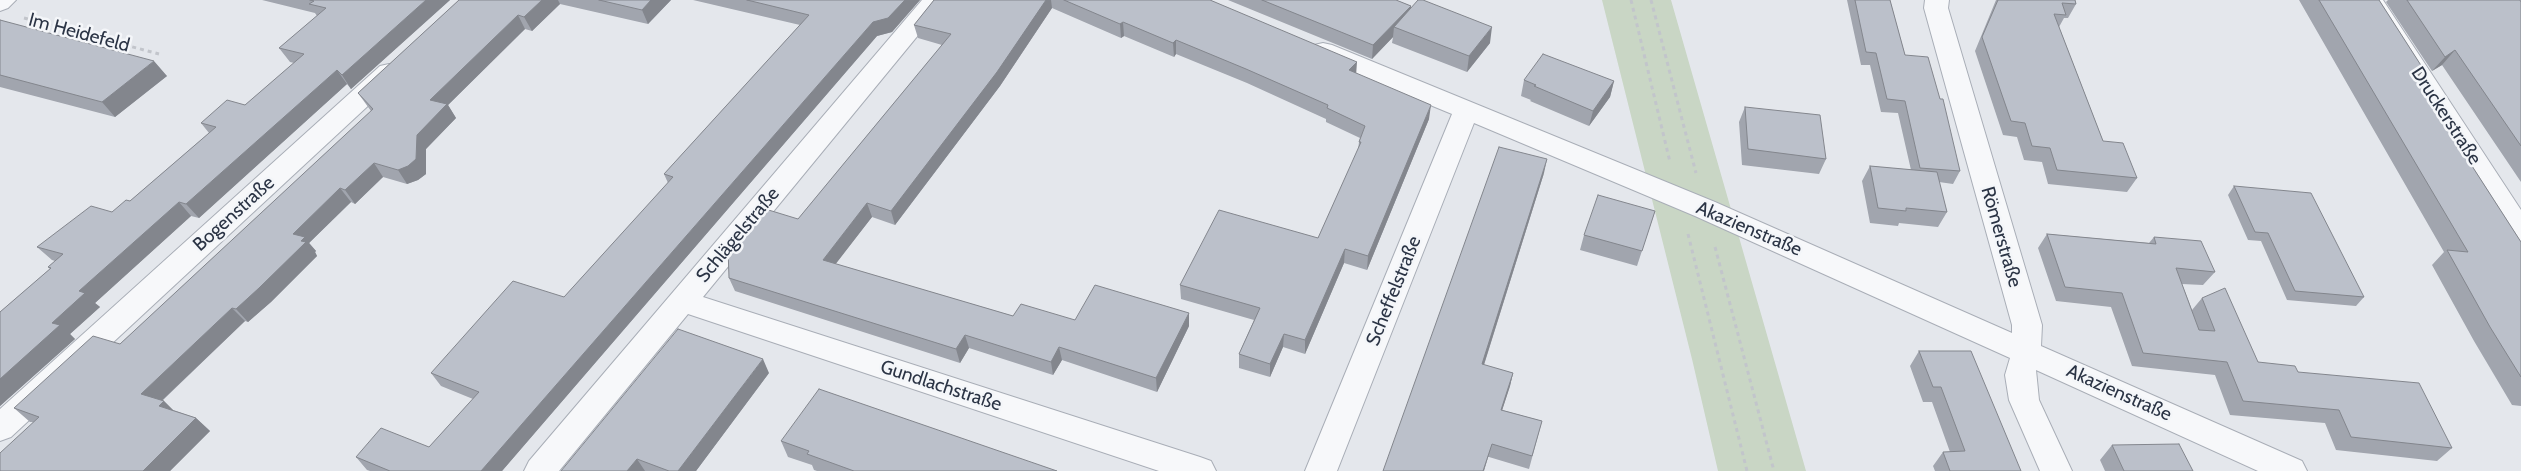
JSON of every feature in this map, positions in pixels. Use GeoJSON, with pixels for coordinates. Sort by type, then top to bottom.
{"type":"FeatureCollection","features":[{"type":"Feature","properties":{"kind":"street","name":"Schlägelstraße"},"geometry":{"type":"LineString","coordinates":[[540,471],[935,0]]}},
{"type":"Feature","properties":{"kind":"street","name":"Römerstraße"},"geometry":{"type":"LineString","coordinates":[[1937,0],[1936,8],[2027,325],[2026,353],[2020,375],[2024,400],[2056,471]]}},
{"type":"Feature","properties":{"kind":"street","name":"Druckerstraße"},"geometry":{"type":"LineString","coordinates":[[2371,0],[2521,232]]}},
{"type":"Feature","properties":{"kind":"street"},"geometry":{"type":"LineString","coordinates":[[0,2],[11,8]]}},
{"type":"Feature","properties":{"kind":"street","name":"Akazienstraße"},"geometry":{"type":"LineString","coordinates":[[1304,43],[1705,209],[2291,471]]}},
{"type":"Feature","properties":{"kind":"street","name":"Bogenstraße"},"geometry":{"type":"LineString","coordinates":[[0,428],[404,58]]}},
{"type":"Feature","properties":{"kind":"street","name":"Scheffelstraße"},"geometry":{"type":"LineString","coordinates":[[1321,471],[1466,111]]}},
{"type":"Feature","properties":{"kind":"street","name":"Gundlachstraße"},"geometry":{"type":"LineString","coordinates":[[682,301],[1200,471]]}},
{"type":"Feature","properties":{"kind":"path","name":"Im Heidefeld"},"geometry":{"type":"LineString","coordinates":[[11,8],[159,54]]}},
{"type":"Feature","properties":{"kind":"green space"},"geometry":{"type":"Polygon","coordinates":[[[1602,0],[1671,0],[1806,471],[1718,471],[1692,359],[1602,0]]]}},
{"type":"Feature","properties":{"kind":"building"},"geometry":{"type":"Polygon","coordinates":[[[310,0],[426,0],[342,75],[337,70],[186,204],[179,202],[79,291],[85,293],[52,323],[60,325],[0,379],[0,312],[51,268],[48,267],[63,254],[37,247],[91,206],[112,212],[126,200],[130,201],[216,127],[201,123],[227,100],[245,105],[304,54],[279,48],[326,8],[309,4],[314,1],[310,0]]]}},
{"type":"Feature","properties":{"kind":"building"},"geometry":{"type":"Polygon","coordinates":[[[459,0],[542,0],[524,17],[518,15],[430,100],[447,104],[417,135],[416,159],[408,166],[398,170],[374,163],[345,190],[340,188],[293,234],[305,237],[301,241],[306,242],[259,288],[236,309],[232,308],[141,394],[164,401],[159,406],[196,418],[143,471],[0,471],[0,453],[39,417],[14,408],[93,336],[120,344],[373,109],[358,93],[459,0]]]}},
{"type":"Feature","properties":{"kind":"building"},"geometry":{"type":"Polygon","coordinates":[[[599,0],[651,0],[642,10],[599,0]]]}},
{"type":"Feature","properties":{"kind":"building"},"geometry":{"type":"Polygon","coordinates":[[[747,0],[905,0],[888,18],[873,22],[481,471],[390,471],[356,457],[381,428],[429,447],[479,392],[431,373],[513,281],[564,297],[673,177],[664,174],[809,15],[747,0]]]}},
{"type":"Feature","properties":{"kind":"building"},"geometry":{"type":"Polygon","coordinates":[[[934,0],[1046,0],[997,72],[891,211],[867,203],[823,260],[1013,316],[1021,304],[1075,320],[1095,285],[1189,313],[1156,378],[1059,347],[1051,362],[965,335],[956,349],[729,278],[728,248],[762,208],[798,219],[951,34],[914,25],[934,0]]]}},
{"type":"Feature","properties":{"kind":"building"},"geometry":{"type":"Polygon","coordinates":[[[1064,0],[1210,0],[1357,62],[1349,70],[1431,105],[1368,256],[1345,249],[1305,340],[1284,334],[1270,364],[1239,354],[1260,308],[1180,285],[1219,210],[1318,238],[1361,142],[1359,142],[1365,126],[1327,108],[1328,105],[1246,69],[1176,40],[1173,43],[1123,22],[1120,24],[1064,0]]]}},
{"type":"Feature","properties":{"kind":"building"},"geometry":{"type":"Polygon","coordinates":[[[1262,0],[1396,0],[1411,6],[1373,45],[1262,0]]]}},
{"type":"Feature","properties":{"kind":"building"},"geometry":{"type":"Polygon","coordinates":[[[1418,0],[1423,0],[1492,27],[1469,56],[1394,27],[1418,0]]]}},
{"type":"Feature","properties":{"kind":"building"},"geometry":{"type":"Polygon","coordinates":[[[1855,0],[1890,0],[1905,55],[1928,57],[1940,99],[1943,99],[1960,171],[1920,168],[1905,101],[1887,99],[1876,53],[1866,52],[1855,0]]]}},
{"type":"Feature","properties":{"kind":"building"},"geometry":{"type":"Polygon","coordinates":[[[1998,0],[2075,0],[2076,4],[2062,3],[2066,15],[2054,14],[2103,141],[2123,143],[2137,178],[2057,170],[2050,148],[2032,146],[2025,123],[2011,121],[1982,37],[1998,0]]]}},
{"type":"Feature","properties":{"kind":"building"},"geometry":{"type":"Polygon","coordinates":[[[2319,0],[2379,0],[2424,70],[2414,76],[2521,242],[2521,377],[2490,327],[2447,250],[2468,252],[2319,0]]]}},
{"type":"Feature","properties":{"kind":"building"},"geometry":{"type":"Polygon","coordinates":[[[2407,0],[2520,0],[2521,146],[2455,50],[2445,57],[2407,0]]]}},
{"type":"Feature","properties":{"kind":"building"},"geometry":{"type":"Polygon","coordinates":[[[0,20],[154,61],[102,102],[0,75],[0,20]]]}},
{"type":"Feature","properties":{"kind":"building"},"geometry":{"type":"Polygon","coordinates":[[[1543,54],[1614,81],[1593,111],[1524,80],[1543,54]]]}},
{"type":"Feature","properties":{"kind":"building"},"geometry":{"type":"Polygon","coordinates":[[[1745,107],[1820,115],[1826,159],[1748,149],[1745,107]]]}},
{"type":"Feature","properties":{"kind":"building"},"geometry":{"type":"Polygon","coordinates":[[[1499,147],[1547,159],[1482,364],[1513,373],[1501,410],[1542,421],[1532,456],[1492,444],[1483,471],[1383,471],[1499,147]]]}},
{"type":"Feature","properties":{"kind":"building"},"geometry":{"type":"Polygon","coordinates":[[[1870,166],[1937,172],[1947,212],[1906,208],[1906,211],[1878,208],[1870,166]]]}},
{"type":"Feature","properties":{"kind":"building"},"geometry":{"type":"Polygon","coordinates":[[[2234,186],[2311,193],[2364,297],[2295,291],[2268,233],[2255,232],[2234,186]]]}},
{"type":"Feature","properties":{"kind":"building"},"geometry":{"type":"Polygon","coordinates":[[[1598,195],[1655,211],[1642,251],[1584,235],[1598,195]]]}},
{"type":"Feature","properties":{"kind":"building"},"geometry":{"type":"Polygon","coordinates":[[[2047,234],[2156,244],[2154,237],[2201,241],[2215,272],[2176,268],[2199,330],[2215,331],[2202,298],[2225,288],[2258,362],[2295,366],[2298,372],[2419,383],[2452,448],[2351,437],[2339,410],[2243,401],[2227,362],[2143,353],[2122,293],[2065,287],[2047,234]]]}},
{"type":"Feature","properties":{"kind":"building"},"geometry":{"type":"Polygon","coordinates":[[[678,329],[763,359],[678,471],[669,471],[637,459],[627,471],[561,471],[678,329]]]}},
{"type":"Feature","properties":{"kind":"building"},"geometry":{"type":"Polygon","coordinates":[[[1919,351],[1971,351],[2021,471],[1950,471],[1943,452],[1965,451],[1941,387],[1933,387],[1919,351]]]}},
{"type":"Feature","properties":{"kind":"building"},"geometry":{"type":"Polygon","coordinates":[[[819,389],[1057,471],[854,471],[807,454],[809,451],[781,441],[819,389]]]}},
{"type":"Feature","properties":{"kind":"building"},"geometry":{"type":"Polygon","coordinates":[[[2179,444],[2193,471],[2124,471],[2112,445],[2179,444]]]}}]}
